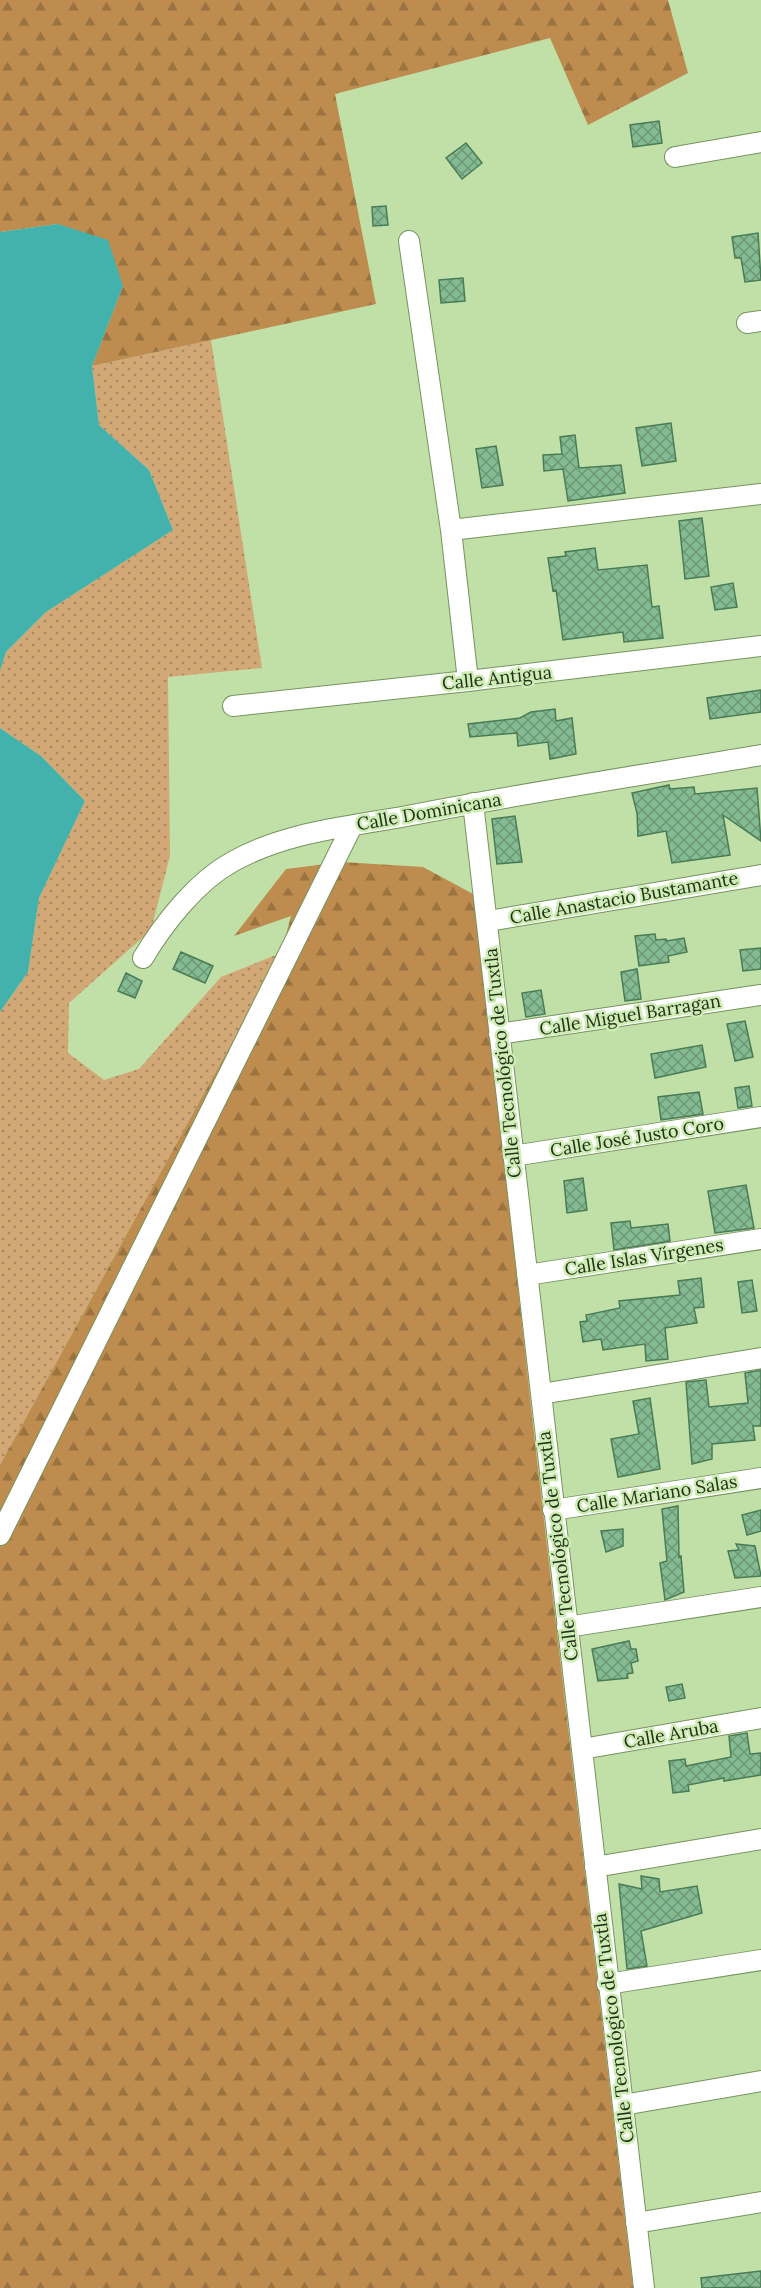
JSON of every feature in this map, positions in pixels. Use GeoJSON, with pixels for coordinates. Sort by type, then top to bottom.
{"type":"FeatureCollection","features":[{"type":"Feature","properties":{"kind":"street"},"geometry":{"type":"LineString","coordinates":[[675,157],[761,142]]}},
{"type":"Feature","properties":{"kind":"street"},"geometry":{"type":"LineString","coordinates":[[409,241],[451,530],[468,681]]}},
{"type":"Feature","properties":{"kind":"street"},"geometry":{"type":"LineString","coordinates":[[451,530],[761,494]]}},
{"type":"Feature","properties":{"kind":"street","name":"Calle Antigua"},"geometry":{"type":"LineString","coordinates":[[233,706],[761,646]]}},
{"type":"Feature","properties":{"kind":"street","name":"Calle Dominicana"},"geometry":{"type":"LineString","coordinates":[[143,958],[158,933],[186,900],[230,863],[275,842],[473,803],[761,755]]}},
{"type":"Feature","properties":{"kind":"street","name":"Calle Tecnológico de Tuxtla"},"geometry":{"type":"LineString","coordinates":[[473,803],[607,1984],[644,2288]]}},
{"type":"Feature","properties":{"kind":"street"},"geometry":{"type":"LineString","coordinates":[[0,1535],[352,826]]}},
{"type":"Feature","properties":{"kind":"street","name":"Calle Anastacio Bustamante"},"geometry":{"type":"LineString","coordinates":[[488,921],[761,875]]}},
{"type":"Feature","properties":{"kind":"street","name":"Calle Miguel Barragan"},"geometry":{"type":"LineString","coordinates":[[499,1034],[761,995]]}},
{"type":"Feature","properties":{"kind":"street","name":"Calle José Justo Coro"},"geometry":{"type":"LineString","coordinates":[[513,1156],[761,1117]]}},
{"type":"Feature","properties":{"kind":"street","name":"Calle Islas Vírgenes"},"geometry":{"type":"LineString","coordinates":[[527,1275],[761,1239]]}},
{"type":"Feature","properties":{"kind":"street"},"geometry":{"type":"LineString","coordinates":[[541,1394],[761,1358]]}},
{"type":"Feature","properties":{"kind":"street","name":"Calle Mariano Salas"},"geometry":{"type":"LineString","coordinates":[[553,1510],[761,1478]]}},
{"type":"Feature","properties":{"kind":"street"},"geometry":{"type":"LineString","coordinates":[[567,1627],[761,1597]]}},
{"type":"Feature","properties":{"kind":"street","name":"Calle Aruba"},"geometry":{"type":"LineString","coordinates":[[582,1749],[761,1718]]}},
{"type":"Feature","properties":{"kind":"street"},"geometry":{"type":"LineString","coordinates":[[595,1868],[761,1839]]}},
{"type":"Feature","properties":{"kind":"street"},"geometry":{"type":"LineString","coordinates":[[607,1984],[761,1960]]}},
{"type":"Feature","properties":{"kind":"street"},"geometry":{"type":"LineString","coordinates":[[623,2105],[761,2081]]}},
{"type":"Feature","properties":{"kind":"street"},"geometry":{"type":"LineString","coordinates":[[636,2223],[761,2202]]}},
{"type":"Feature","properties":{"kind":"shaded area"},"geometry":{"type":"Polygon","coordinates":[[[211,340],[262,668],[168,677],[170,856],[151,930],[69,1003],[68,1053],[104,1080],[139,1069],[221,977],[281,953],[0,1465],[0,1012],[28,972],[39,898],[85,801],[41,756],[0,728],[0,671],[6,652],[46,612],[173,530],[149,470],[99,425],[92,366],[211,340]]]}},
{"type":"Feature","properties":{"kind":"green space"},"geometry":{"type":"Polygon","coordinates":[[[0,0],[668,0],[688,73],[588,125],[550,38],[335,94],[376,304],[92,366],[123,286],[58,224],[0,232],[0,0]]]}},
{"type":"Feature","properties":{"kind":"green space"},"geometry":{"type":"Polygon","coordinates":[[[342,862],[423,867],[475,895],[534,1434],[633,2288],[0,2288],[0,1465],[281,953],[291,916],[234,936],[286,869],[342,862]]]}},
{"type":"Feature","properties":{"kind":"water"},"geometry":{"type":"Polygon","coordinates":[[[58,224],[108,240],[123,286],[92,366],[99,425],[149,470],[173,530],[46,612],[6,652],[0,671],[0,232],[58,224]]]}},
{"type":"Feature","properties":{"kind":"water"},"geometry":{"type":"Polygon","coordinates":[[[0,728],[41,756],[85,801],[39,898],[28,972],[0,1012],[0,728]]]}},
{"type":"Feature","properties":{"kind":"building"},"geometry":{"type":"Polygon","coordinates":[[[659,121],[662,143],[633,147],[630,125],[659,121]]]}},
{"type":"Feature","properties":{"kind":"building"},"geometry":{"type":"Polygon","coordinates":[[[466,143],[482,163],[462,179],[446,158],[466,143]]]}},
{"type":"Feature","properties":{"kind":"building"},"geometry":{"type":"Polygon","coordinates":[[[386,206],[388,225],[373,226],[372,207],[386,206]]]}},
{"type":"Feature","properties":{"kind":"building"},"geometry":{"type":"Polygon","coordinates":[[[758,233],[761,280],[745,282],[741,258],[735,258],[732,237],[758,233]]]}},
{"type":"Feature","properties":{"kind":"building"},"geometry":{"type":"Polygon","coordinates":[[[463,278],[465,301],[441,303],[439,280],[463,278]]]}},
{"type":"Feature","properties":{"kind":"building"},"geometry":{"type":"Polygon","coordinates":[[[671,423],[676,461],[642,466],[636,428],[671,423]]]}},
{"type":"Feature","properties":{"kind":"building"},"geometry":{"type":"Polygon","coordinates":[[[575,435],[579,468],[621,465],[625,493],[568,501],[563,469],[544,471],[543,455],[562,454],[560,437],[575,435]]]}},
{"type":"Feature","properties":{"kind":"building"},"geometry":{"type":"Polygon","coordinates":[[[496,446],[503,485],[482,488],[476,449],[496,446]]]}},
{"type":"Feature","properties":{"kind":"building"},"geometry":{"type":"Polygon","coordinates":[[[702,518],[709,576],[685,579],[679,521],[702,518]]]}},
{"type":"Feature","properties":{"kind":"building"},"geometry":{"type":"Polygon","coordinates":[[[595,548],[598,570],[647,565],[652,607],[659,606],[663,638],[624,642],[623,632],[563,640],[556,590],[553,591],[548,558],[566,556],[565,552],[595,548]]]}},
{"type":"Feature","properties":{"kind":"building"},"geometry":{"type":"Polygon","coordinates":[[[733,583],[737,607],[715,610],[711,587],[733,583]]]}},
{"type":"Feature","properties":{"kind":"building"},"geometry":{"type":"Polygon","coordinates":[[[761,690],[761,712],[710,719],[707,698],[761,690]]]}},
{"type":"Feature","properties":{"kind":"building"},"geometry":{"type":"Polygon","coordinates":[[[555,709],[556,721],[572,718],[576,754],[550,759],[548,742],[518,746],[517,733],[470,737],[468,724],[520,718],[531,712],[555,709]]]}},
{"type":"Feature","properties":{"kind":"building"},"geometry":{"type":"Polygon","coordinates":[[[669,785],[670,789],[694,787],[695,794],[757,788],[761,841],[723,815],[730,855],[672,863],[666,831],[638,836],[637,813],[632,793],[669,785]]]}},
{"type":"Feature","properties":{"kind":"building"},"geometry":{"type":"Polygon","coordinates":[[[515,816],[522,862],[497,864],[492,819],[515,816]]]}},
{"type":"Feature","properties":{"kind":"building"},"geometry":{"type":"Polygon","coordinates":[[[655,934],[656,940],[684,938],[687,952],[668,956],[669,962],[639,966],[635,936],[655,934]]]}},
{"type":"Feature","properties":{"kind":"building"},"geometry":{"type":"Polygon","coordinates":[[[761,948],[761,969],[743,971],[740,950],[761,948]]]}},
{"type":"Feature","properties":{"kind":"building"},"geometry":{"type":"Polygon","coordinates":[[[181,952],[213,966],[205,983],[173,969],[181,952]]]}},
{"type":"Feature","properties":{"kind":"building"},"geometry":{"type":"Polygon","coordinates":[[[637,969],[641,999],[625,1001],[621,972],[637,969]]]}},
{"type":"Feature","properties":{"kind":"building"},"geometry":{"type":"Polygon","coordinates":[[[126,973],[142,981],[135,998],[118,991],[126,973]]]}},
{"type":"Feature","properties":{"kind":"building"},"geometry":{"type":"Polygon","coordinates":[[[541,990],[545,1014],[526,1017],[522,993],[541,990]]]}},
{"type":"Feature","properties":{"kind":"building"},"geometry":{"type":"Polygon","coordinates":[[[745,1021],[753,1057],[735,1061],[727,1024],[745,1021]]]}},
{"type":"Feature","properties":{"kind":"building"},"geometry":{"type":"Polygon","coordinates":[[[702,1045],[706,1067],[655,1078],[651,1054],[702,1045]]]}},
{"type":"Feature","properties":{"kind":"building"},"geometry":{"type":"Polygon","coordinates":[[[749,1086],[752,1106],[738,1108],[735,1088],[749,1086]]]}},
{"type":"Feature","properties":{"kind":"building"},"geometry":{"type":"Polygon","coordinates":[[[699,1092],[703,1114],[661,1120],[658,1097],[699,1092]]]}},
{"type":"Feature","properties":{"kind":"building"},"geometry":{"type":"Polygon","coordinates":[[[583,1178],[587,1210],[567,1213],[564,1181],[583,1178]]]}},
{"type":"Feature","properties":{"kind":"building"},"geometry":{"type":"Polygon","coordinates":[[[746,1185],[754,1228],[715,1233],[708,1191],[746,1185]]]}},
{"type":"Feature","properties":{"kind":"building"},"geometry":{"type":"Polygon","coordinates":[[[630,1221],[631,1228],[668,1224],[670,1241],[614,1250],[611,1223],[630,1221]]]}},
{"type":"Feature","properties":{"kind":"building"},"geometry":{"type":"Polygon","coordinates":[[[701,1278],[704,1307],[694,1308],[697,1323],[665,1328],[668,1359],[646,1361],[645,1344],[603,1350],[601,1339],[583,1342],[580,1322],[587,1321],[586,1315],[620,1308],[619,1301],[680,1295],[678,1281],[701,1278]]]}},
{"type":"Feature","properties":{"kind":"building"},"geometry":{"type":"Polygon","coordinates":[[[752,1280],[757,1311],[742,1313],[738,1282],[752,1280]]]}},
{"type":"Feature","properties":{"kind":"building"},"geometry":{"type":"Polygon","coordinates":[[[761,1370],[761,1426],[753,1426],[755,1440],[712,1444],[712,1459],[692,1464],[686,1382],[706,1380],[709,1407],[748,1403],[745,1373],[761,1370]]]}},
{"type":"Feature","properties":{"kind":"building"},"geometry":{"type":"Polygon","coordinates":[[[650,1398],[660,1469],[618,1477],[611,1439],[639,1434],[633,1401],[650,1398]]]}},
{"type":"Feature","properties":{"kind":"building"},"geometry":{"type":"Polygon","coordinates":[[[678,1506],[679,1557],[681,1556],[684,1592],[665,1600],[660,1563],[667,1561],[662,1509],[678,1506]]]}},
{"type":"Feature","properties":{"kind":"building"},"geometry":{"type":"Polygon","coordinates":[[[761,1510],[761,1531],[747,1535],[742,1515],[761,1510]]]}},
{"type":"Feature","properties":{"kind":"building"},"geometry":{"type":"Polygon","coordinates":[[[623,1529],[623,1546],[606,1552],[601,1531],[623,1529]]]}},
{"type":"Feature","properties":{"kind":"building"},"geometry":{"type":"Polygon","coordinates":[[[736,1544],[755,1546],[761,1576],[735,1578],[728,1551],[739,1550],[736,1544]]]}},
{"type":"Feature","properties":{"kind":"building"},"geometry":{"type":"Polygon","coordinates":[[[629,1641],[631,1649],[636,1649],[638,1661],[631,1663],[633,1673],[627,1674],[628,1678],[598,1681],[592,1649],[629,1641]]]}},
{"type":"Feature","properties":{"kind":"building"},"geometry":{"type":"Polygon","coordinates":[[[682,1684],[685,1698],[669,1701],[666,1687],[682,1684]]]}},
{"type":"Feature","properties":{"kind":"building"},"geometry":{"type":"Polygon","coordinates":[[[747,1733],[750,1754],[761,1753],[761,1775],[724,1781],[724,1778],[688,1785],[689,1791],[673,1793],[669,1761],[685,1759],[686,1766],[731,1757],[729,1736],[747,1733]]]}},
{"type":"Feature","properties":{"kind":"building"},"geometry":{"type":"Polygon","coordinates":[[[641,1876],[659,1879],[660,1892],[697,1886],[702,1913],[641,1931],[647,1966],[627,1969],[619,1884],[642,1889],[641,1876]]]}},
{"type":"Feature","properties":{"kind":"building"},"geometry":{"type":"Polygon","coordinates":[[[761,2271],[761,2287],[702,2288],[701,2278],[761,2271]]]}}]}
